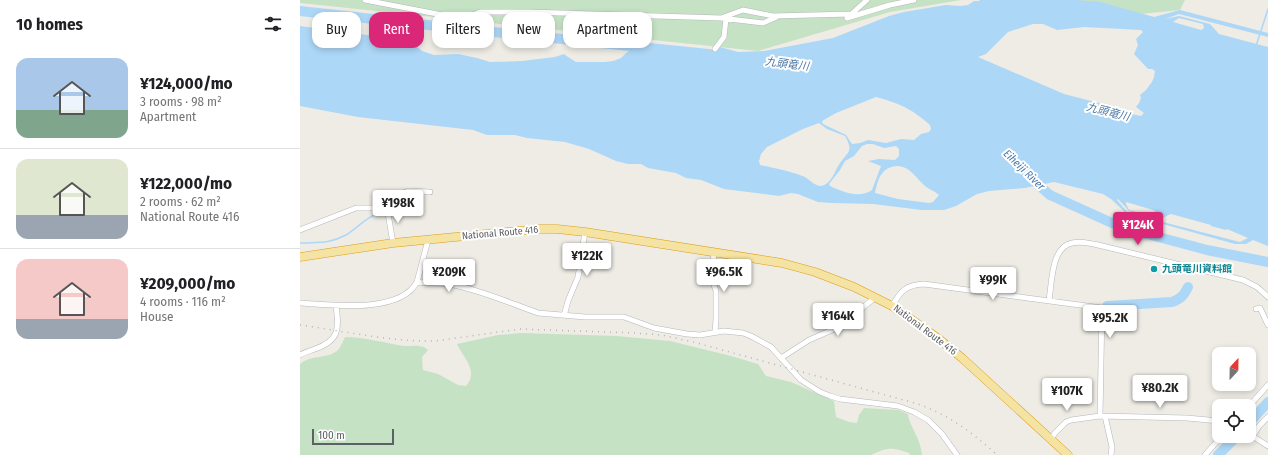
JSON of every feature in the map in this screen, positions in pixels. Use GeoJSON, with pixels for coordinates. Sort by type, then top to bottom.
{"type":"FeatureCollection","features":[{"type":"Feature","properties":{"kind":"highway","name":"National Route 416"},"geometry":{"type":"LineString","coordinates":[[300,257],[393,243],[538,229],[557,229],[585,232],[798,266],[832,277],[874,296],[924,327],[956,353],[1068,455]]}},
{"type":"Feature","properties":{"kind":"street"},"geometry":{"type":"LineString","coordinates":[[365,0],[432,13]]}},
{"type":"Feature","properties":{"kind":"street"},"geometry":{"type":"LineString","coordinates":[[866,0],[847,18],[890,4],[914,0]]}},
{"type":"Feature","properties":{"kind":"street"},"geometry":{"type":"LineString","coordinates":[[723,18],[743,10],[779,16],[851,14]]}},
{"type":"Feature","properties":{"kind":"street"},"geometry":{"type":"LineString","coordinates":[[494,12],[723,18],[763,23],[779,16]]}},
{"type":"Feature","properties":{"kind":"street"},"geometry":{"type":"LineString","coordinates":[[715,49],[724,37],[723,18]]}},
{"type":"Feature","properties":{"kind":"street"},"geometry":{"type":"LineString","coordinates":[[393,243],[386,202],[408,191],[430,192]]}},
{"type":"Feature","properties":{"kind":"street"},"geometry":{"type":"LineString","coordinates":[[300,230],[356,208],[386,208]]}},
{"type":"Feature","properties":{"kind":"street"},"geometry":{"type":"LineString","coordinates":[[564,316],[568,301],[578,277],[585,232]]}},
{"type":"Feature","properties":{"kind":"street"},"geometry":{"type":"LineString","coordinates":[[300,303],[364,305],[391,300],[406,294],[417,282],[428,240]]}},
{"type":"Feature","properties":{"kind":"street"},"geometry":{"type":"LineString","coordinates":[[1049,300],[1056,257],[1065,246],[1073,242],[1081,242],[1122,250],[1243,280],[1257,286],[1268,297]]}},
{"type":"Feature","properties":{"kind":"street"},"geometry":{"type":"LineString","coordinates":[[714,252],[712,279],[716,291],[715,332]]}},
{"type":"Feature","properties":{"kind":"street"},"geometry":{"type":"LineString","coordinates":[[417,282],[426,284],[452,284],[487,294],[538,313],[585,317],[624,317],[654,328],[687,334],[700,335],[715,332],[731,332],[751,336],[771,347],[801,380],[830,396],[898,406],[921,416],[936,427],[957,455]]}},
{"type":"Feature","properties":{"kind":"street"},"geometry":{"type":"LineString","coordinates":[[892,306],[900,293],[907,287],[914,284],[924,284],[1102,308],[1103,416],[1112,447],[1111,455]]}},
{"type":"Feature","properties":{"kind":"street"},"geometry":{"type":"LineString","coordinates":[[781,358],[809,340],[839,327],[872,300],[874,296]]}},
{"type":"Feature","properties":{"kind":"street"},"geometry":{"type":"LineString","coordinates":[[300,355],[326,344],[333,339],[336,334],[338,317],[336,305]]}},
{"type":"Feature","properties":{"kind":"street"},"geometry":{"type":"LineString","coordinates":[[1256,308],[1260,308],[1268,325]]}},
{"type":"Feature","properties":{"kind":"street"},"geometry":{"type":"LineString","coordinates":[[1255,399],[1268,385]]}},
{"type":"Feature","properties":{"kind":"street"},"geometry":{"type":"LineString","coordinates":[[1051,440],[1055,433],[1066,422],[1103,416],[1186,418],[1212,420]]}},
{"type":"Feature","properties":{"kind":"street"},"geometry":{"type":"LineString","coordinates":[[1256,429],[1268,417]]}},
{"type":"Feature","properties":{"kind":"street"},"geometry":{"type":"LineString","coordinates":[[1256,438],[1268,446]]}},
{"type":"Feature","properties":{"kind":"street"},"geometry":{"type":"LineString","coordinates":[[1205,455],[1216,443]]}},
{"type":"Feature","properties":{"kind":"green space"},"geometry":{"type":"Polygon","coordinates":[[[300,0],[961,0],[890,12],[758,51],[652,40],[652,12],[563,12],[563,31],[555,30],[555,12],[502,12],[502,24],[494,23],[494,12],[432,12],[432,17],[424,16],[424,12],[386,12],[300,3],[300,0]]]}},
{"type":"Feature","properties":{"kind":"green space"},"geometry":{"type":"Polygon","coordinates":[[[994,0],[1185,0],[1180,10],[1141,14],[994,0]]]}},
{"type":"Feature","properties":{"kind":"green space"},"geometry":{"type":"Polygon","coordinates":[[[521,333],[617,336],[670,341],[758,364],[766,376],[791,382],[834,401],[836,417],[849,422],[857,423],[859,415],[864,408],[898,410],[908,414],[919,441],[922,455],[910,455],[909,453],[903,451],[886,449],[871,455],[300,455],[300,364],[308,359],[328,355],[337,351],[345,337],[426,348],[428,350],[422,357],[423,370],[438,374],[458,385],[466,386],[470,381],[471,370],[457,344],[498,335],[521,333]]]}},
{"type":"Feature","properties":{"kind":"water"},"geometry":{"type":"Polygon","coordinates":[[[1077,0],[1100,2],[1154,17],[1180,10],[1268,33],[1268,37],[1179,14],[1165,19],[1179,16],[1210,24],[1219,34],[1268,47],[1268,246],[1253,240],[1246,244],[1235,244],[1127,214],[1111,199],[1103,194],[1054,182],[1025,188],[989,191],[977,194],[956,206],[944,210],[922,210],[873,204],[818,202],[798,194],[791,193],[779,196],[724,189],[701,180],[686,178],[676,173],[648,168],[641,164],[628,164],[616,161],[589,149],[565,142],[527,138],[515,135],[487,135],[473,130],[358,117],[300,106],[300,26],[312,28],[312,48],[361,48],[361,34],[369,35],[369,48],[418,48],[422,51],[434,55],[458,54],[490,62],[522,61],[555,57],[564,54],[576,62],[605,62],[621,58],[634,48],[652,48],[652,46],[677,48],[683,52],[693,54],[702,54],[720,47],[738,52],[764,51],[833,38],[889,16],[904,12],[946,5],[968,5],[974,1],[1077,0]],[[1179,18],[1173,22],[1201,30],[1204,28],[1203,24],[1179,18]],[[1033,24],[1008,32],[986,54],[978,57],[1064,94],[1103,104],[1117,111],[1141,116],[1144,113],[1136,107],[1141,98],[1140,95],[1152,82],[1155,71],[1148,69],[1134,54],[1138,45],[1136,39],[1143,32],[1141,30],[1084,27],[1057,30],[1043,24],[1033,24]],[[876,97],[836,113],[822,121],[823,124],[846,135],[852,144],[868,140],[886,143],[901,139],[914,140],[921,134],[929,132],[931,129],[930,125],[911,111],[898,104],[876,97]],[[819,123],[803,129],[767,147],[761,154],[759,161],[760,165],[800,175],[817,185],[825,185],[831,180],[840,163],[849,151],[848,141],[845,136],[827,129],[819,123]],[[867,144],[862,146],[854,156],[845,161],[829,184],[830,186],[851,194],[867,193],[872,190],[881,166],[868,161],[879,159],[895,160],[899,156],[899,149],[896,146],[884,148],[873,144],[867,144]],[[901,166],[891,167],[881,175],[877,183],[875,193],[898,199],[929,203],[933,202],[939,195],[924,185],[906,168],[901,166]],[[1118,199],[1117,200],[1128,213],[1240,242],[1248,238],[1227,229],[1211,226],[1171,214],[1162,218],[1150,217],[1129,211],[1118,199]],[[1126,202],[1129,210],[1152,216],[1154,215],[1155,211],[1153,210],[1126,202]]]}},
{"type":"Feature","properties":{"kind":"waterway"},"geometry":{"type":"LineString","coordinates":[[1256,46],[1268,9]]}},
{"type":"Feature","properties":{"kind":"waterway","name":"九頭竜川"},"geometry":{"type":"LineString","coordinates":[[300,11],[718,55]]}},
{"type":"Feature","properties":{"kind":"waterway","name":"Eiheiji River"},"geometry":{"type":"LineString","coordinates":[[1028,176],[1050,195],[1112,223],[1207,250],[1268,262]]}},
{"type":"Feature","properties":{"kind":"waterway"},"geometry":{"type":"LineString","coordinates":[[300,243],[323,242],[340,238],[373,216],[383,213]]}},
{"type":"Feature","properties":{"kind":"waterway"},"geometry":{"type":"LineString","coordinates":[[1107,306],[1172,302],[1178,300],[1188,287]]}},
{"type":"Feature","properties":{"kind":"waterway","name":"Eiheiji River"},"geometry":{"type":"LineString","coordinates":[[1256,415],[1268,402]]}},
{"type":"Feature","properties":{"kind":"waterway","name":"Eiheiji River"},"geometry":{"type":"LineString","coordinates":[[1218,455],[1230,443]]}},
{"type":"Feature","properties":{"kind":"railway"},"geometry":{"type":"LineString","coordinates":[[300,325],[384,338],[418,341],[435,341],[520,329],[662,335],[697,343],[918,404],[929,408],[960,425],[997,455]]}},
{"type":"Feature","properties":{"kind":"place","name":"九頭竜川資料館"},"geometry":{"type":"Point","coordinates":[1154,269]}}]}
